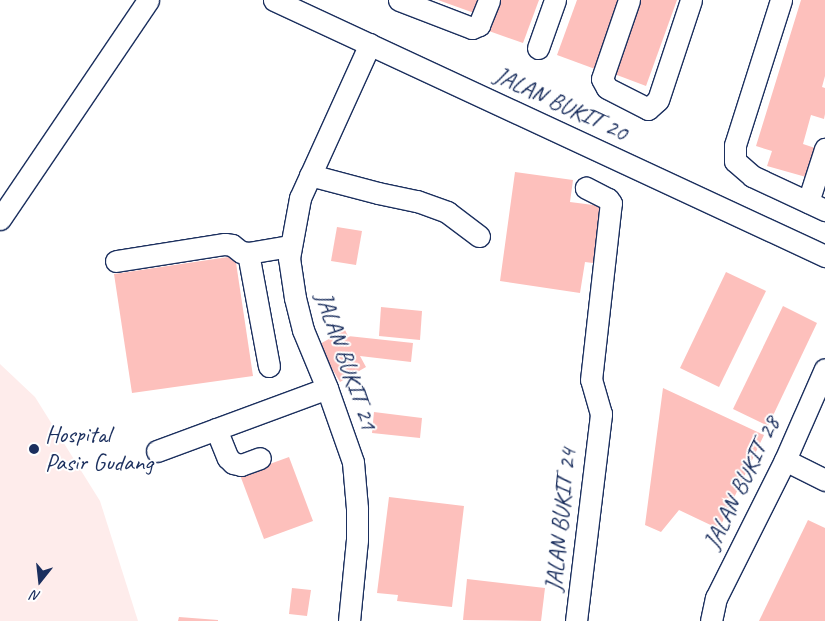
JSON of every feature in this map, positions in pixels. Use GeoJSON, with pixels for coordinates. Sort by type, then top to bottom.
{"type":"FeatureCollection","features":[{"type":"Feature","properties":{"kind":"street"},"geometry":{"type":"LineString","coordinates":[[0,219],[148,0]]}},
{"type":"Feature","properties":{"kind":"street","name":"JALAN BUKIT 20"},"geometry":{"type":"LineString","coordinates":[[274,0],[825,256]]}},
{"type":"Feature","properties":{"kind":"street"},"geometry":{"type":"LineString","coordinates":[[411,2],[472,28],[479,25],[489,0]]}},
{"type":"Feature","properties":{"kind":"street"},"geometry":{"type":"LineString","coordinates":[[538,48],[556,0]]}},
{"type":"Feature","properties":{"kind":"street"},"geometry":{"type":"LineString","coordinates":[[629,0],[602,79],[607,88],[643,108],[651,108],[658,100],[690,0]]}},
{"type":"Feature","properties":{"kind":"street"},"geometry":{"type":"LineString","coordinates":[[781,0],[735,145],[735,161],[752,176],[817,206],[825,149]]}},
{"type":"Feature","properties":{"kind":"street","name":"JALAN BUKIT 21"},"geometry":{"type":"LineString","coordinates":[[349,621],[357,540],[353,462],[304,330],[297,306],[289,258],[300,198],[370,44]]}},
{"type":"Feature","properties":{"kind":"street"},"geometry":{"type":"LineString","coordinates":[[310,175],[424,204],[447,212],[479,236]]}},
{"type":"Feature","properties":{"kind":"street","name":"JALAN BUKIT 24"},"geometry":{"type":"LineString","coordinates":[[576,621],[601,408],[591,380],[611,203],[608,199],[586,188]]}},
{"type":"Feature","properties":{"kind":"street"},"geometry":{"type":"LineString","coordinates":[[116,261],[225,244],[232,245],[241,252],[248,253],[290,246]]}},
{"type":"Feature","properties":{"kind":"street"},"geometry":{"type":"LineString","coordinates":[[248,253],[269,366]]}},
{"type":"Feature","properties":{"kind":"street","name":"JALAN BUKIT 28"},"geometry":{"type":"LineString","coordinates":[[711,621],[716,598],[784,460],[825,369]]}},
{"type":"Feature","properties":{"kind":"street"},"geometry":{"type":"LineString","coordinates":[[158,451],[327,388]]}},
{"type":"Feature","properties":{"kind":"street"},"geometry":{"type":"LineString","coordinates":[[216,429],[228,458],[233,464],[241,465],[260,458]]}},
{"type":"Feature","properties":{"kind":"street"},"geometry":{"type":"LineString","coordinates":[[784,460],[825,480]]}},
{"type":"Feature","properties":{"kind":"shaded area","name":"Hospital Pasir Gudang"},"geometry":{"type":"Polygon","coordinates":[[[0,364],[35,397],[100,501],[138,621],[0,621],[0,364]]]}},
{"type":"Feature","properties":{"kind":"building"},"geometry":{"type":"Polygon","coordinates":[[[438,0],[482,0],[477,14],[438,0]]]}},
{"type":"Feature","properties":{"kind":"building"},"geometry":{"type":"Polygon","coordinates":[[[497,0],[539,0],[523,43],[486,30],[497,0]]]}},
{"type":"Feature","properties":{"kind":"building"},"geometry":{"type":"Polygon","coordinates":[[[577,0],[620,0],[595,69],[557,55],[577,0]]]}},
{"type":"Feature","properties":{"kind":"building"},"geometry":{"type":"Polygon","coordinates":[[[635,0],[677,0],[646,86],[609,72],[635,0]]]}},
{"type":"Feature","properties":{"kind":"building"},"geometry":{"type":"Polygon","coordinates":[[[801,0],[825,0],[825,76],[822,87],[825,88],[825,114],[824,119],[811,115],[803,144],[815,148],[806,177],[767,166],[772,151],[756,146],[801,0]]]}},
{"type":"Feature","properties":{"kind":"building"},"geometry":{"type":"Polygon","coordinates":[[[515,172],[573,180],[570,202],[601,206],[593,263],[585,262],[580,293],[500,281],[515,172]]]}},
{"type":"Feature","properties":{"kind":"building"},"geometry":{"type":"Polygon","coordinates":[[[337,227],[362,231],[356,265],[331,261],[337,227]]]}},
{"type":"Feature","properties":{"kind":"building"},"geometry":{"type":"Polygon","coordinates":[[[235,256],[253,376],[132,393],[114,274],[235,256]]]}},
{"type":"Feature","properties":{"kind":"building"},"geometry":{"type":"Polygon","coordinates":[[[726,272],[766,291],[719,387],[680,368],[726,272]]]}},
{"type":"Feature","properties":{"kind":"building"},"geometry":{"type":"Polygon","coordinates":[[[783,306],[817,323],[768,426],[733,409],[783,306]]]}},
{"type":"Feature","properties":{"kind":"building"},"geometry":{"type":"Polygon","coordinates":[[[381,307],[422,311],[420,340],[379,336],[381,307]]]}},
{"type":"Feature","properties":{"kind":"building"},"geometry":{"type":"Polygon","coordinates":[[[345,330],[348,336],[413,343],[411,362],[360,356],[366,367],[340,382],[318,345],[345,330]]]}},
{"type":"Feature","properties":{"kind":"building"},"geometry":{"type":"Polygon","coordinates":[[[663,388],[764,435],[719,529],[679,510],[661,532],[645,525],[663,388]]]}},
{"type":"Feature","properties":{"kind":"building"},"geometry":{"type":"Polygon","coordinates":[[[374,412],[422,418],[420,438],[372,433],[374,412]]]}},
{"type":"Feature","properties":{"kind":"building"},"geometry":{"type":"Polygon","coordinates":[[[289,457],[313,521],[264,539],[240,475],[289,457]]]}},
{"type":"Feature","properties":{"kind":"building"},"geometry":{"type":"Polygon","coordinates":[[[389,497],[464,506],[452,607],[397,601],[398,595],[377,593],[389,497]]]}},
{"type":"Feature","properties":{"kind":"building"},"geometry":{"type":"Polygon","coordinates":[[[808,520],[825,528],[825,621],[759,621],[808,520]]]}},
{"type":"Feature","properties":{"kind":"building"},"geometry":{"type":"Polygon","coordinates":[[[467,579],[545,588],[541,621],[463,620],[467,579]]]}},
{"type":"Feature","properties":{"kind":"building"},"geometry":{"type":"Polygon","coordinates":[[[292,588],[311,590],[307,616],[289,614],[292,588]]]}},
{"type":"Feature","properties":{"kind":"building"},"geometry":{"type":"Polygon","coordinates":[[[179,617],[218,620],[218,621],[178,621],[179,617]]]}},
{"type":"Feature","properties":{"kind":"place","name":"Hospital Pasir Gudang"},"geometry":{"type":"Point","coordinates":[34,449]}}]}
